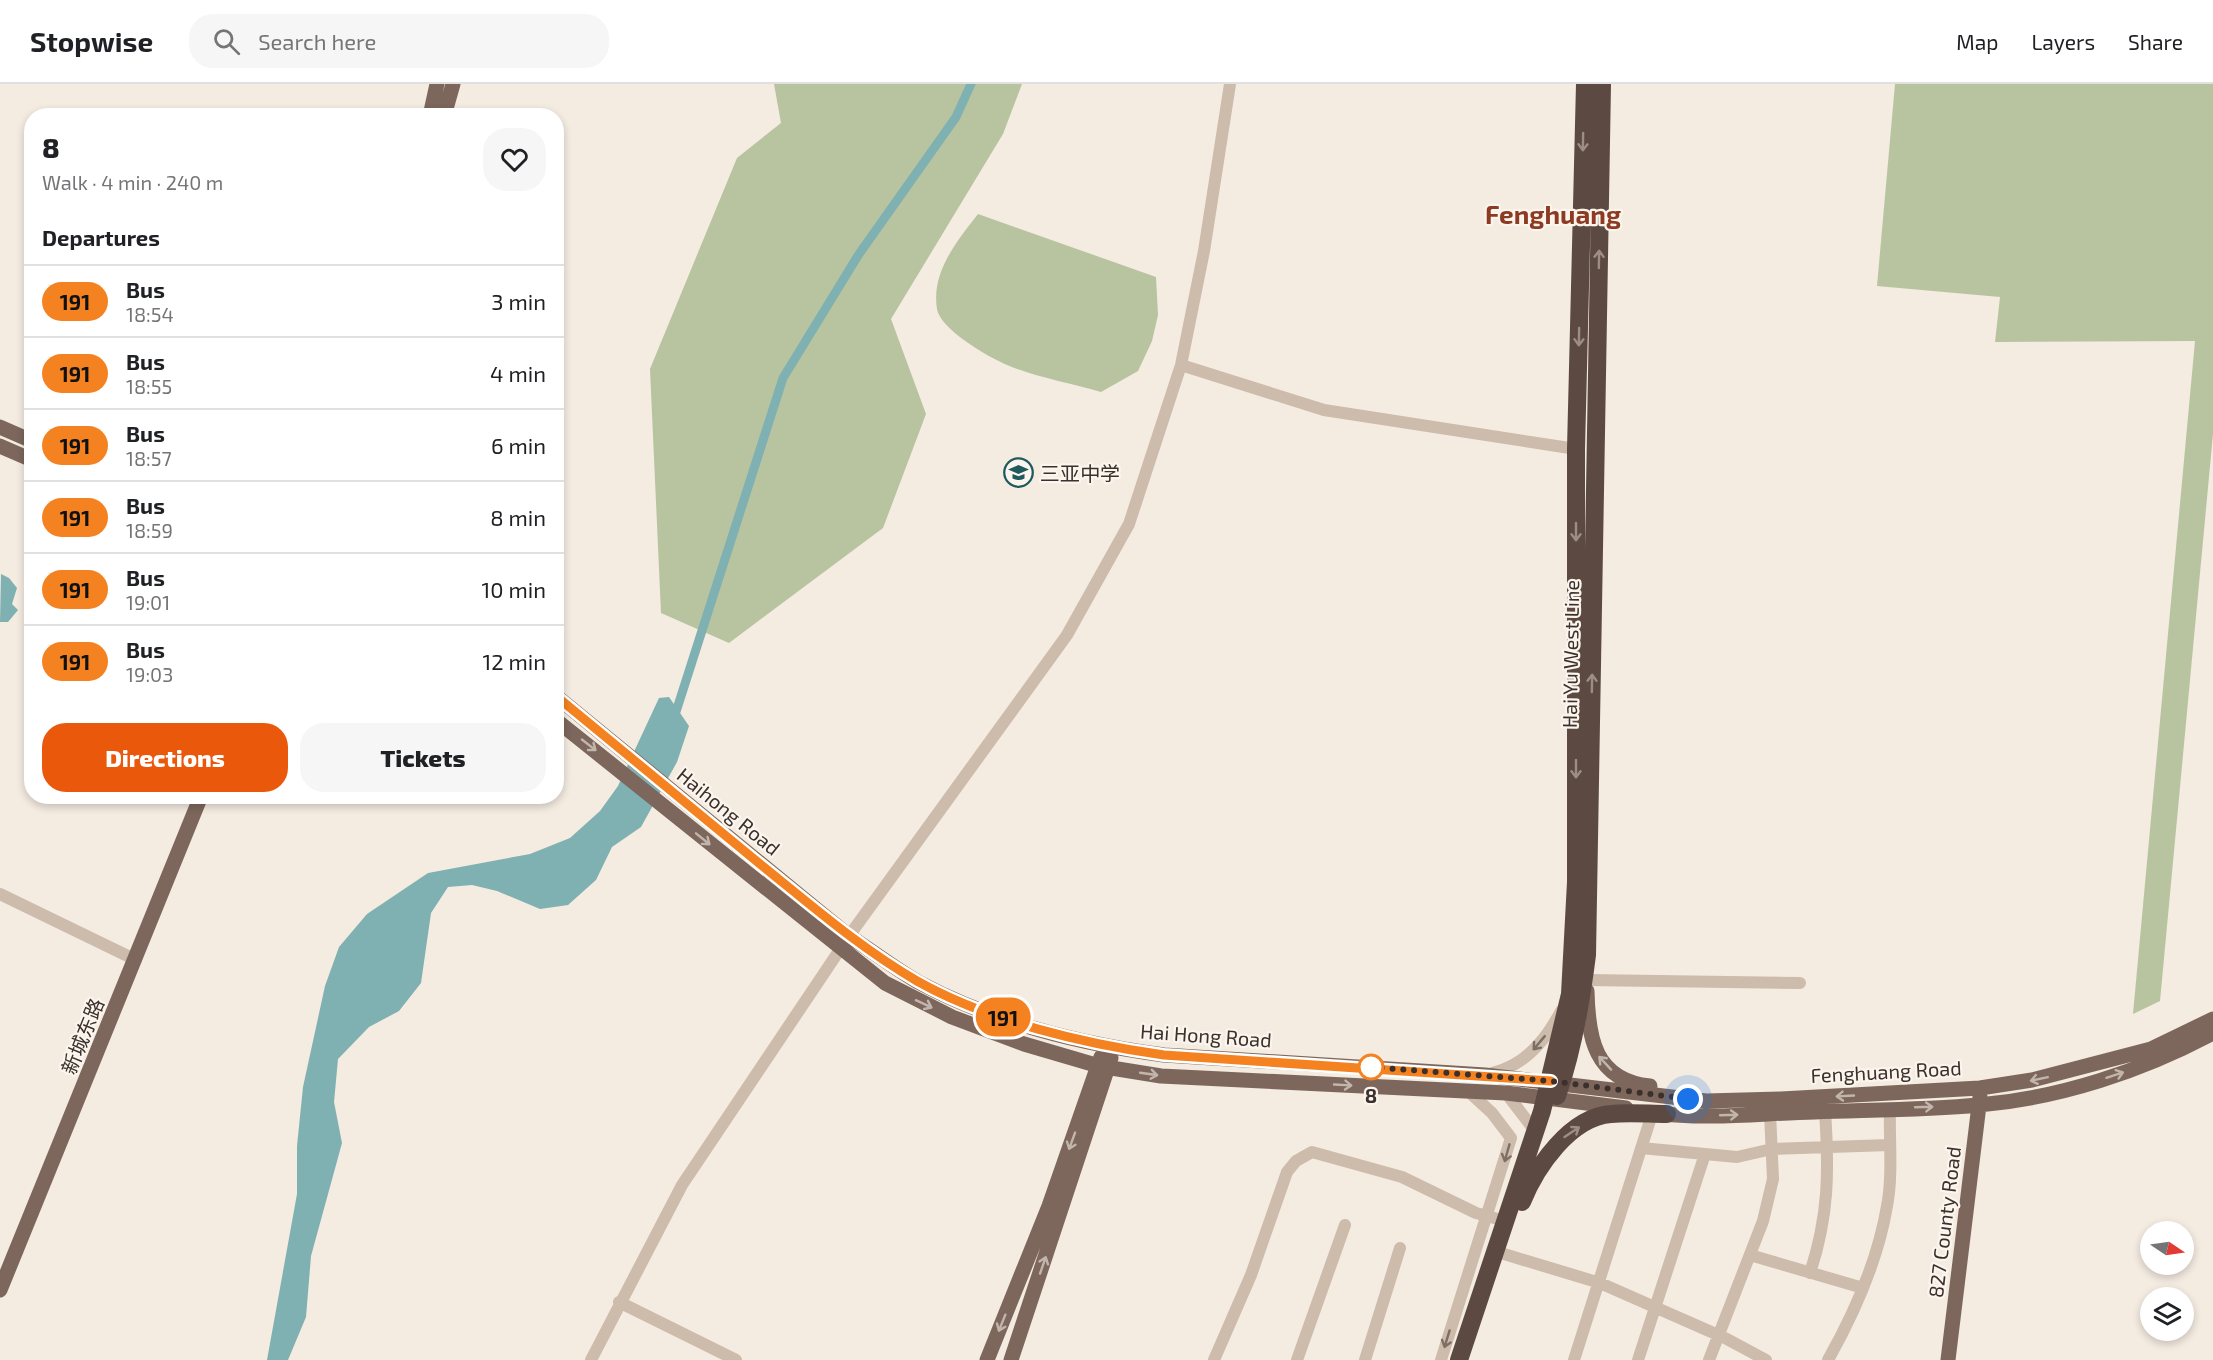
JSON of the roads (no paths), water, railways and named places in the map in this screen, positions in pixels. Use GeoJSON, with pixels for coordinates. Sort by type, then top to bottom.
{"type":"FeatureCollection","features":[{"type":"Feature","properties":{"kind":"highway","name":"Hai Yu West Line"},"geometry":{"type":"LineString","coordinates":[[1551,1094],[1570,994],[1576,882],[1576,449],[1585,84]]}},
{"type":"Feature","properties":{"kind":"highway","name":"Hai Yu West Line"},"geometry":{"type":"LineString","coordinates":[[1511,1217],[1581,1002],[1587,955],[1602,84]]}},
{"type":"Feature","properties":{"kind":"highway","name":"Fenghuang Road"},"geometry":{"type":"LineString","coordinates":[[1459,1360],[1511,1217],[1535,1131],[1551,1094]]}},
{"type":"Feature","properties":{"kind":"highway","name":"Fenghuang Road"},"geometry":{"type":"LineString","coordinates":[[1469,1360],[1504,1254],[1511,1217],[1528,1186],[1561,1140],[1589,1121],[1609,1114],[1659,1114]]}},
{"type":"Feature","properties":{"kind":"main road"},"geometry":{"type":"LineString","coordinates":[[431,108],[437,84]]}},
{"type":"Feature","properties":{"kind":"main road"},"geometry":{"type":"LineString","coordinates":[[446,108],[453,84]]}},
{"type":"Feature","properties":{"kind":"main road"},"geometry":{"type":"LineString","coordinates":[[0,427],[24,438]]}},
{"type":"Feature","properties":{"kind":"main road"},"geometry":{"type":"LineString","coordinates":[[0,446],[24,456]]}},
{"type":"Feature","properties":{"kind":"main road","name":"Haihong Road"},"geometry":{"type":"LineString","coordinates":[[564,704],[626,763],[657,802],[845,943]]}},
{"type":"Feature","properties":{"kind":"main road","name":"Haihong Road"},"geometry":{"type":"LineString","coordinates":[[564,725],[666,786],[845,943]]}},
{"type":"Feature","properties":{"kind":"main road","name":"新城东路"},"geometry":{"type":"LineString","coordinates":[[0,1290],[198,804]]}},
{"type":"Feature","properties":{"kind":"main road"},"geometry":{"type":"LineString","coordinates":[[845,943],[885,983],[952,1017],[1024,1044],[1104,1067],[1173,1076],[1551,1094]]}},
{"type":"Feature","properties":{"kind":"main road","name":"Hai Hong Road"},"geometry":{"type":"LineString","coordinates":[[845,943],[955,999],[1029,1027],[1109,1047],[1164,1055],[1485,1075],[1551,1094]]}},
{"type":"Feature","properties":{"kind":"main road"},"geometry":{"type":"LineString","coordinates":[[1587,955],[1588,1021],[1593,1046],[1601,1062],[1617,1075],[1638,1085],[1781,1099]]}},
{"type":"Feature","properties":{"kind":"main road","name":"Fenghuang Road"},"geometry":{"type":"LineString","coordinates":[[1551,1094],[1706,1101],[1980,1088],[2032,1080],[2151,1050],[2213,1019]]}},
{"type":"Feature","properties":{"kind":"main road","name":"Fenghuang Road"},"geometry":{"type":"LineString","coordinates":[[1551,1094],[1659,1114],[1770,1113],[1981,1105],[2046,1093],[2109,1077],[2169,1057],[2213,1033]]}},
{"type":"Feature","properties":{"kind":"main road"},"geometry":{"type":"LineString","coordinates":[[1011,1360],[1109,1047]]}},
{"type":"Feature","properties":{"kind":"main road"},"geometry":{"type":"LineString","coordinates":[[987,1360],[1104,1067]]}},
{"type":"Feature","properties":{"kind":"main road","name":"827 County Road"},"geometry":{"type":"LineString","coordinates":[[1948,1360],[1981,1105],[1980,1088]]}},
{"type":"Feature","properties":{"kind":"street"},"geometry":{"type":"LineString","coordinates":[[591,1360],[619,1302],[682,1185],[845,943],[1067,635],[1129,524],[1181,365],[1204,251],[1230,84]]}},
{"type":"Feature","properties":{"kind":"street"},"geometry":{"type":"LineString","coordinates":[[1181,365],[1324,410],[1576,449]]}},
{"type":"Feature","properties":{"kind":"street"},"geometry":{"type":"LineString","coordinates":[[0,894],[136,960]]}},
{"type":"Feature","properties":{"kind":"street"},"geometry":{"type":"LineString","coordinates":[[1587,980],[1800,983]]}},
{"type":"Feature","properties":{"kind":"street"},"geometry":{"type":"LineString","coordinates":[[1485,1075],[1511,1069],[1527,1057],[1556,1022],[1570,994]]}},
{"type":"Feature","properties":{"kind":"street"},"geometry":{"type":"LineString","coordinates":[[1441,1360],[1511,1138],[1492,1113],[1468,1091]]}},
{"type":"Feature","properties":{"kind":"street"},"geometry":{"type":"LineString","coordinates":[[1506,1093],[1535,1131]]}},
{"type":"Feature","properties":{"kind":"street"},"geometry":{"type":"LineString","coordinates":[[1828,1360],[1848,1325],[1863,1288],[1888,1204],[1890,1109]]}},
{"type":"Feature","properties":{"kind":"street"},"geometry":{"type":"LineString","coordinates":[[1810,1273],[1822,1235],[1827,1147],[1825,1111]]}},
{"type":"Feature","properties":{"kind":"street"},"geometry":{"type":"LineString","coordinates":[[1709,1360],[1763,1221],[1773,1179],[1770,1113]]}},
{"type":"Feature","properties":{"kind":"street"},"geometry":{"type":"LineString","coordinates":[[1574,1360],[1641,1148],[1659,1114]]}},
{"type":"Feature","properties":{"kind":"street"},"geometry":{"type":"LineString","coordinates":[[1641,1148],[1737,1157],[1772,1149],[1889,1145]]}},
{"type":"Feature","properties":{"kind":"street"},"geometry":{"type":"LineString","coordinates":[[1214,1360],[1251,1275],[1287,1172],[1296,1161],[1312,1152],[1402,1177],[1476,1214],[1511,1217]]}},
{"type":"Feature","properties":{"kind":"street"},"geometry":{"type":"LineString","coordinates":[[1638,1360],[1705,1154]]}},
{"type":"Feature","properties":{"kind":"street"},"geometry":{"type":"LineString","coordinates":[[1297,1360],[1345,1226]]}},
{"type":"Feature","properties":{"kind":"street"},"geometry":{"type":"LineString","coordinates":[[1365,1360],[1400,1248]]}},
{"type":"Feature","properties":{"kind":"street"},"geometry":{"type":"LineString","coordinates":[[1504,1254],[1600,1283],[1718,1335],[1766,1360]]}},
{"type":"Feature","properties":{"kind":"street"},"geometry":{"type":"LineString","coordinates":[[1750,1255],[1863,1288]]}},
{"type":"Feature","properties":{"kind":"street"},"geometry":{"type":"LineString","coordinates":[[619,1302],[736,1360]]}},
{"type":"Feature","properties":{"kind":"water"},"geometry":{"type":"Polygon","coordinates":[[[1,574],[9,578],[17,588],[12,604],[18,610],[8,622],[0,622],[1,574]]]}},
{"type":"Feature","properties":{"kind":"water"},"geometry":{"type":"Polygon","coordinates":[[[669,697],[689,726],[677,762],[641,827],[612,847],[596,880],[568,905],[540,909],[497,891],[472,885],[448,887],[431,913],[421,983],[399,1011],[369,1027],[338,1059],[334,1102],[342,1143],[311,1256],[306,1317],[288,1360],[267,1360],[297,1194],[297,1146],[303,1087],[325,986],[339,947],[367,914],[428,873],[530,854],[570,838],[600,811],[618,786],[659,698],[669,697]]]}},
{"type":"Feature","properties":{"kind":"waterway"},"geometry":{"type":"LineString","coordinates":[[674,718],[783,378],[859,254],[956,117],[971,84]]}},
{"type":"Feature","properties":{"kind":"place","name":"三亚中学"},"geometry":{"type":"Point","coordinates":[1019,473]}},
{"type":"Feature","properties":{"kind":"place","name":"8"},"geometry":{"type":"Point","coordinates":[1371,1067]}},
{"type":"Feature","properties":{"kind":"district","name":"Fenghuang"},"geometry":{"type":"Point","coordinates":[1553,213]}}]}
